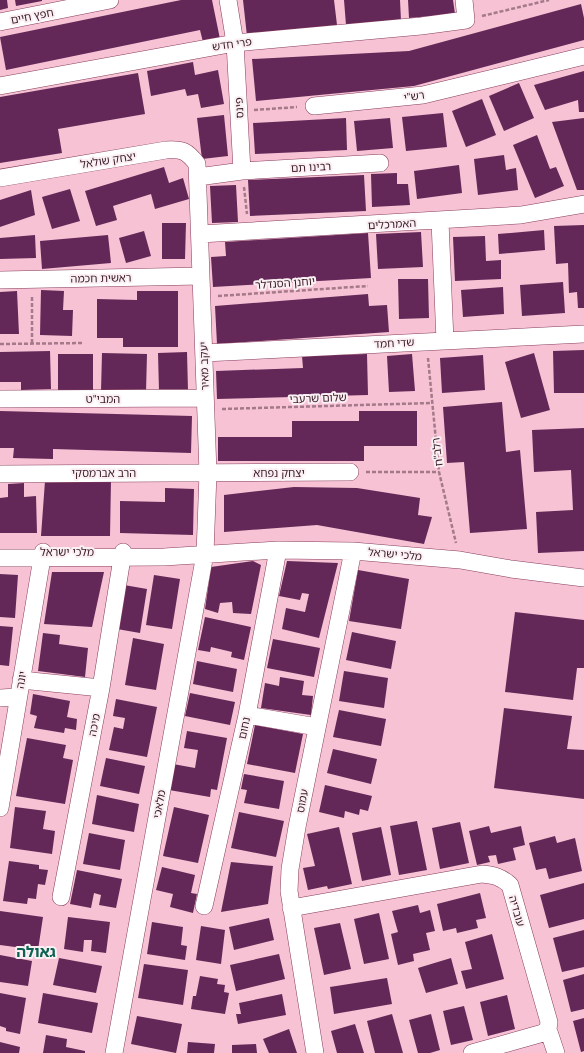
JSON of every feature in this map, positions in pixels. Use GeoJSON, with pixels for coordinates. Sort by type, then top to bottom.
{"type":"FeatureCollection","features":[{"type":"Feature","properties":{"kind":"street","name":"חפץ חיים"},"geometry":{"type":"LineString","coordinates":[[0,22],[110,0]]}},
{"type":"Feature","properties":{"kind":"street","name":"פינס"},"geometry":{"type":"LineString","coordinates":[[228,0],[236,43],[242,171]]}},
{"type":"Feature","properties":{"kind":"street"},"geometry":{"type":"LineString","coordinates":[[464,0],[466,20]]}},
{"type":"Feature","properties":{"kind":"street","name":"פרי חדש"},"geometry":{"type":"LineString","coordinates":[[0,86],[236,43],[421,26],[466,20]]}},
{"type":"Feature","properties":{"kind":"street","name":"רש\"י"},"geometry":{"type":"LineString","coordinates":[[314,106],[423,95],[584,56]]}},
{"type":"Feature","properties":{"kind":"street","name":"יצחק שולאל"},"geometry":{"type":"LineString","coordinates":[[0,178],[178,150],[189,153],[197,164],[198,177]]}},
{"type":"Feature","properties":{"kind":"street","name":"רבינו תם"},"geometry":{"type":"LineString","coordinates":[[242,171],[380,163]]}},
{"type":"Feature","properties":{"kind":"street"},"geometry":{"type":"LineString","coordinates":[[198,177],[242,171]]}},
{"type":"Feature","properties":{"kind":"street","name":"יעקב מאיר"},"geometry":{"type":"LineString","coordinates":[[198,177],[208,473],[205,554]]}},
{"type":"Feature","properties":{"kind":"street","name":"האמרכלים"},"geometry":{"type":"LineString","coordinates":[[200,234],[440,221],[521,215],[584,204]]}},
{"type":"Feature","properties":{"kind":"street"},"geometry":{"type":"LineString","coordinates":[[440,221],[445,341]]}},
{"type":"Feature","properties":{"kind":"street","name":"ראשית חכמה"},"geometry":{"type":"LineString","coordinates":[[0,280],[201,276]]}},
{"type":"Feature","properties":{"kind":"street","name":"שדי חמד"},"geometry":{"type":"LineString","coordinates":[[204,353],[584,334]]}},
{"type":"Feature","properties":{"kind":"street","name":"המבי\"ט"},"geometry":{"type":"LineString","coordinates":[[0,399],[205,404]]}},
{"type":"Feature","properties":{"kind":"street","name":"יצחק נפחא"},"geometry":{"type":"LineString","coordinates":[[208,473],[350,472]]}},
{"type":"Feature","properties":{"kind":"street","name":"הרב אברמסקי"},"geometry":{"type":"LineString","coordinates":[[0,474],[208,473]]}},
{"type":"Feature","properties":{"kind":"street","name":"מלכי ישראל"},"geometry":{"type":"LineString","coordinates":[[0,553],[43,555],[123,555],[205,554],[278,550],[353,551],[460,560],[511,569],[584,578]]}},
{"type":"Feature","properties":{"kind":"street","name":"נחום"},"geometry":{"type":"LineString","coordinates":[[204,906],[246,715],[278,550]]}},
{"type":"Feature","properties":{"kind":"street","name":"עמוס"},"geometry":{"type":"LineString","coordinates":[[315,1053],[292,908],[290,869],[353,551]]}},
{"type":"Feature","properties":{"kind":"street","name":"מלאכי"},"geometry":{"type":"LineString","coordinates":[[114,1053],[205,554]]}},
{"type":"Feature","properties":{"kind":"street","name":"מלכי ישראל"},"geometry":{"type":"LineString","coordinates":[[0,558],[43,555]]}},
{"type":"Feature","properties":{"kind":"street","name":"יונה"},"geometry":{"type":"LineString","coordinates":[[0,808],[43,555]]}},
{"type":"Feature","properties":{"kind":"street","name":"מיכה"},"geometry":{"type":"LineString","coordinates":[[61,897],[101,688],[123,555]]}},
{"type":"Feature","properties":{"kind":"street"},"geometry":{"type":"LineString","coordinates":[[21,680],[101,688]]}},
{"type":"Feature","properties":{"kind":"street"},"geometry":{"type":"LineString","coordinates":[[0,698],[18,697]]}},
{"type":"Feature","properties":{"kind":"street"},"geometry":{"type":"LineString","coordinates":[[246,715],[317,727]]}},
{"type":"Feature","properties":{"kind":"street","name":"עובדיה"},"geometry":{"type":"LineString","coordinates":[[292,908],[482,874],[496,875],[510,885],[549,1022],[548,1029],[556,1053]]}},
{"type":"Feature","properties":{"kind":"street"},"geometry":{"type":"LineString","coordinates":[[472,1053],[543,1033],[548,1029]]}},
{"type":"Feature","properties":{"kind":"path"},"geometry":{"type":"LineString","coordinates":[[466,20],[549,0]]}},
{"type":"Feature","properties":{"kind":"path"},"geometry":{"type":"LineString","coordinates":[[239,112],[314,106]]}},
{"type":"Feature","properties":{"kind":"path"},"geometry":{"type":"LineString","coordinates":[[242,171],[248,232]]}},
{"type":"Feature","properties":{"kind":"path"},"geometry":{"type":"LineString","coordinates":[[32,279],[32,343]]}},
{"type":"Feature","properties":{"kind":"path","name":"יוחנן הסנדלר"},"geometry":{"type":"LineString","coordinates":[[202,297],[368,286]]}},
{"type":"Feature","properties":{"kind":"path"},"geometry":{"type":"LineString","coordinates":[[0,344],[84,342]]}},
{"type":"Feature","properties":{"kind":"path","name":"רלב\"ח"},"geometry":{"type":"LineString","coordinates":[[427,342],[431,403],[439,472],[460,560]]}},
{"type":"Feature","properties":{"kind":"path","name":"שלום שרעבי"},"geometry":{"type":"LineString","coordinates":[[205,404],[431,403]]}},
{"type":"Feature","properties":{"kind":"path"},"geometry":{"type":"LineString","coordinates":[[350,472],[439,472]]}},
{"type":"Feature","properties":{"kind":"building"},"geometry":{"type":"Polygon","coordinates":[[[0,0],[7,0],[8,8],[0,10],[0,0]]]}},
{"type":"Feature","properties":{"kind":"building"},"geometry":{"type":"Polygon","coordinates":[[[15,0],[42,0],[42,1],[16,6],[15,0]]]}},
{"type":"Feature","properties":{"kind":"building"},"geometry":{"type":"Polygon","coordinates":[[[181,0],[212,0],[220,39],[203,42],[200,30],[6,70],[0,37],[181,0]]]}},
{"type":"Feature","properties":{"kind":"building"},"geometry":{"type":"Polygon","coordinates":[[[243,0],[334,0],[337,25],[247,36],[243,0]]]}},
{"type":"Feature","properties":{"kind":"building"},"geometry":{"type":"Polygon","coordinates":[[[344,0],[400,0],[401,21],[346,25],[344,0]]]}},
{"type":"Feature","properties":{"kind":"building"},"geometry":{"type":"Polygon","coordinates":[[[408,0],[453,0],[455,14],[409,18],[408,0]]]}},
{"type":"Feature","properties":{"kind":"building"},"geometry":{"type":"Polygon","coordinates":[[[581,4],[584,18],[584,40],[414,86],[256,101],[252,59],[409,51],[581,4]]]}},
{"type":"Feature","properties":{"kind":"building"},"geometry":{"type":"Polygon","coordinates":[[[193,62],[195,75],[218,70],[224,104],[201,108],[198,94],[187,96],[185,89],[151,96],[147,71],[193,62]]]}},
{"type":"Feature","properties":{"kind":"building"},"geometry":{"type":"Polygon","coordinates":[[[584,71],[584,112],[579,112],[578,100],[545,110],[534,85],[584,71]]]}},
{"type":"Feature","properties":{"kind":"building"},"geometry":{"type":"Polygon","coordinates":[[[138,73],[145,114],[58,129],[62,153],[0,163],[0,97],[138,73]]]}},
{"type":"Feature","properties":{"kind":"building"},"geometry":{"type":"Polygon","coordinates":[[[519,83],[534,118],[504,131],[489,96],[519,83]]]}},
{"type":"Feature","properties":{"kind":"building"},"geometry":{"type":"Polygon","coordinates":[[[482,99],[496,135],[466,147],[452,111],[482,99]]]}},
{"type":"Feature","properties":{"kind":"building"},"geometry":{"type":"Polygon","coordinates":[[[443,113],[447,147],[406,151],[402,117],[443,113]]]}},
{"type":"Feature","properties":{"kind":"building"},"geometry":{"type":"Polygon","coordinates":[[[224,115],[228,156],[202,159],[197,118],[224,115]]]}},
{"type":"Feature","properties":{"kind":"building"},"geometry":{"type":"Polygon","coordinates":[[[346,118],[347,150],[255,154],[253,123],[346,118]]]}},
{"type":"Feature","properties":{"kind":"building"},"geometry":{"type":"Polygon","coordinates":[[[390,118],[393,148],[357,151],[354,121],[390,118]]]}},
{"type":"Feature","properties":{"kind":"building"},"geometry":{"type":"Polygon","coordinates":[[[584,118],[584,190],[577,190],[552,122],[584,118]]]}},
{"type":"Feature","properties":{"kind":"building"},"geometry":{"type":"Polygon","coordinates":[[[537,135],[550,169],[556,167],[564,186],[535,198],[513,145],[537,135]]]}},
{"type":"Feature","properties":{"kind":"building"},"geometry":{"type":"Polygon","coordinates":[[[504,155],[506,170],[516,168],[518,190],[478,195],[474,159],[504,155]]]}},
{"type":"Feature","properties":{"kind":"building"},"geometry":{"type":"Polygon","coordinates":[[[459,165],[462,193],[417,199],[414,171],[459,165]]]}},
{"type":"Feature","properties":{"kind":"building"},"geometry":{"type":"Polygon","coordinates":[[[164,167],[169,183],[183,178],[189,199],[155,209],[151,194],[113,206],[117,220],[96,226],[85,191],[164,167]]]}},
{"type":"Feature","properties":{"kind":"building"},"geometry":{"type":"Polygon","coordinates":[[[397,173],[397,184],[408,184],[410,205],[372,207],[371,174],[397,173]]]}},
{"type":"Feature","properties":{"kind":"building"},"geometry":{"type":"Polygon","coordinates":[[[364,175],[366,211],[250,216],[248,180],[364,175]]]}},
{"type":"Feature","properties":{"kind":"building"},"geometry":{"type":"Polygon","coordinates":[[[236,185],[238,222],[212,223],[210,186],[236,185]]]}},
{"type":"Feature","properties":{"kind":"building"},"geometry":{"type":"Polygon","coordinates":[[[70,189],[80,221],[52,229],[42,197],[70,189]]]}},
{"type":"Feature","properties":{"kind":"building"},"geometry":{"type":"Polygon","coordinates":[[[31,190],[35,215],[0,227],[0,200],[31,190]]]}},
{"type":"Feature","properties":{"kind":"building"},"geometry":{"type":"Polygon","coordinates":[[[162,223],[186,223],[185,259],[162,259],[162,223]]]}},
{"type":"Feature","properties":{"kind":"building"},"geometry":{"type":"Polygon","coordinates":[[[584,225],[584,308],[578,308],[577,292],[569,293],[568,263],[556,264],[554,226],[584,225]]]}},
{"type":"Feature","properties":{"kind":"building"},"geometry":{"type":"Polygon","coordinates":[[[544,230],[545,250],[499,254],[498,234],[544,230]]]}},
{"type":"Feature","properties":{"kind":"building"},"geometry":{"type":"Polygon","coordinates":[[[144,231],[151,256],[126,263],[119,238],[144,231]]]}},
{"type":"Feature","properties":{"kind":"building"},"geometry":{"type":"Polygon","coordinates":[[[421,232],[423,267],[378,269],[376,234],[421,232]]]}},
{"type":"Feature","properties":{"kind":"building"},"geometry":{"type":"Polygon","coordinates":[[[368,233],[371,278],[213,287],[211,257],[226,256],[225,242],[368,233]]]}},
{"type":"Feature","properties":{"kind":"building"},"geometry":{"type":"Polygon","coordinates":[[[35,235],[36,258],[0,259],[0,238],[35,235]]]}},
{"type":"Feature","properties":{"kind":"building"},"geometry":{"type":"Polygon","coordinates":[[[108,235],[111,263],[42,269],[40,241],[108,235]]]}},
{"type":"Feature","properties":{"kind":"building"},"geometry":{"type":"Polygon","coordinates":[[[485,236],[486,261],[501,260],[501,279],[455,281],[453,237],[485,236]]]}},
{"type":"Feature","properties":{"kind":"building"},"geometry":{"type":"Polygon","coordinates":[[[398,279],[428,279],[429,318],[399,319],[398,279]]]}},
{"type":"Feature","properties":{"kind":"building"},"geometry":{"type":"Polygon","coordinates":[[[563,282],[565,313],[522,316],[520,285],[563,282]]]}},
{"type":"Feature","properties":{"kind":"building"},"geometry":{"type":"Polygon","coordinates":[[[503,287],[504,314],[463,317],[461,290],[503,287]]]}},
{"type":"Feature","properties":{"kind":"building"},"geometry":{"type":"Polygon","coordinates":[[[41,290],[64,291],[63,310],[73,310],[72,336],[40,335],[41,290]]]}},
{"type":"Feature","properties":{"kind":"building"},"geometry":{"type":"Polygon","coordinates":[[[17,291],[19,334],[0,334],[0,292],[17,291]]]}},
{"type":"Feature","properties":{"kind":"building"},"geometry":{"type":"Polygon","coordinates":[[[137,291],[178,291],[178,347],[123,347],[123,338],[97,338],[97,299],[137,300],[137,291]]]}},
{"type":"Feature","properties":{"kind":"building"},"geometry":{"type":"Polygon","coordinates":[[[368,294],[369,306],[387,305],[389,332],[217,344],[215,306],[368,294]]]}},
{"type":"Feature","properties":{"kind":"building"},"geometry":{"type":"Polygon","coordinates":[[[584,350],[584,393],[554,393],[553,351],[584,350]]]}},
{"type":"Feature","properties":{"kind":"building"},"geometry":{"type":"Polygon","coordinates":[[[50,351],[51,389],[21,390],[21,382],[0,382],[0,352],[50,351]]]}},
{"type":"Feature","properties":{"kind":"building"},"geometry":{"type":"Polygon","coordinates":[[[187,352],[188,391],[159,391],[158,353],[187,352]]]}},
{"type":"Feature","properties":{"kind":"building"},"geometry":{"type":"Polygon","coordinates":[[[102,353],[147,354],[146,392],[101,391],[102,353]]]}},
{"type":"Feature","properties":{"kind":"building"},"geometry":{"type":"Polygon","coordinates":[[[534,353],[550,410],[521,418],[505,362],[534,353]]]}},
{"type":"Feature","properties":{"kind":"building"},"geometry":{"type":"Polygon","coordinates":[[[58,354],[93,354],[93,391],[58,392],[58,354]]]}},
{"type":"Feature","properties":{"kind":"building"},"geometry":{"type":"Polygon","coordinates":[[[367,354],[368,395],[217,399],[216,371],[303,368],[302,356],[367,354]]]}},
{"type":"Feature","properties":{"kind":"building"},"geometry":{"type":"Polygon","coordinates":[[[412,354],[415,391],[389,392],[387,356],[412,354]]]}},
{"type":"Feature","properties":{"kind":"building"},"geometry":{"type":"Polygon","coordinates":[[[483,355],[485,390],[442,393],[440,358],[483,355]]]}},
{"type":"Feature","properties":{"kind":"building"},"geometry":{"type":"Polygon","coordinates":[[[502,402],[506,452],[520,450],[527,529],[470,533],[464,462],[447,463],[443,407],[502,402]]]}},
{"type":"Feature","properties":{"kind":"building"},"geometry":{"type":"Polygon","coordinates":[[[0,411],[192,416],[191,453],[53,449],[53,459],[13,458],[14,448],[0,448],[0,411]]]}},
{"type":"Feature","properties":{"kind":"building"},"geometry":{"type":"Polygon","coordinates":[[[359,411],[417,411],[417,446],[364,446],[364,461],[218,461],[218,437],[292,437],[292,421],[359,421],[359,411]]]}},
{"type":"Feature","properties":{"kind":"building"},"geometry":{"type":"Polygon","coordinates":[[[584,428],[584,551],[538,553],[536,512],[573,510],[571,470],[534,472],[532,430],[584,428]]]}},
{"type":"Feature","properties":{"kind":"building"},"geometry":{"type":"Polygon","coordinates":[[[111,480],[110,536],[41,536],[45,481],[111,480]]]}},
{"type":"Feature","properties":{"kind":"building"},"geometry":{"type":"Polygon","coordinates":[[[24,483],[24,497],[36,496],[37,533],[0,533],[0,498],[8,497],[8,484],[24,483]]]}},
{"type":"Feature","properties":{"kind":"building"},"geometry":{"type":"Polygon","coordinates":[[[294,487],[357,488],[420,498],[418,515],[432,517],[424,544],[317,525],[224,532],[224,495],[294,487]]]}},
{"type":"Feature","properties":{"kind":"building"},"geometry":{"type":"Polygon","coordinates":[[[165,488],[194,489],[193,535],[120,533],[120,501],[165,502],[165,488]]]}},
{"type":"Feature","properties":{"kind":"building"},"geometry":{"type":"Polygon","coordinates":[[[253,561],[261,565],[251,614],[233,613],[232,602],[220,603],[218,613],[205,609],[211,567],[253,561]]]}},
{"type":"Feature","properties":{"kind":"building"},"geometry":{"type":"Polygon","coordinates":[[[287,561],[338,563],[319,638],[282,629],[286,608],[305,612],[309,594],[302,593],[300,600],[279,596],[287,561]]]}},
{"type":"Feature","properties":{"kind":"building"},"geometry":{"type":"Polygon","coordinates":[[[358,570],[409,579],[401,629],[349,621],[358,570]]]}},
{"type":"Feature","properties":{"kind":"building"},"geometry":{"type":"Polygon","coordinates":[[[52,572],[104,572],[92,627],[44,624],[52,572]]]}},
{"type":"Feature","properties":{"kind":"building"},"geometry":{"type":"Polygon","coordinates":[[[0,574],[18,575],[15,618],[0,617],[0,574]]]}},
{"type":"Feature","properties":{"kind":"building"},"geometry":{"type":"Polygon","coordinates":[[[154,575],[180,579],[172,629],[146,625],[154,575]]]}},
{"type":"Feature","properties":{"kind":"building"},"geometry":{"type":"Polygon","coordinates":[[[124,585],[147,589],[140,633],[117,629],[124,585]]]}},
{"type":"Feature","properties":{"kind":"building"},"geometry":{"type":"Polygon","coordinates":[[[515,612],[584,620],[584,668],[577,668],[573,700],[505,692],[515,612]]]}},
{"type":"Feature","properties":{"kind":"building"},"geometry":{"type":"Polygon","coordinates":[[[205,617],[251,627],[244,660],[231,657],[232,652],[211,647],[210,652],[198,650],[205,617]]]}},
{"type":"Feature","properties":{"kind":"building"},"geometry":{"type":"Polygon","coordinates":[[[0,626],[13,627],[9,666],[0,665],[0,626]]]}},
{"type":"Feature","properties":{"kind":"building"},"geometry":{"type":"Polygon","coordinates":[[[352,632],[396,641],[391,669],[346,660],[352,632]]]}},
{"type":"Feature","properties":{"kind":"building"},"geometry":{"type":"Polygon","coordinates":[[[43,633],[60,635],[59,644],[88,648],[85,677],[38,671],[43,633]]]}},
{"type":"Feature","properties":{"kind":"building"},"geometry":{"type":"Polygon","coordinates":[[[133,638],[164,644],[156,690],[125,685],[133,638]]]}},
{"type":"Feature","properties":{"kind":"building"},"geometry":{"type":"Polygon","coordinates":[[[273,639],[320,648],[314,677],[267,668],[273,639]]]}},
{"type":"Feature","properties":{"kind":"building"},"geometry":{"type":"Polygon","coordinates":[[[197,661],[237,669],[233,692],[193,684],[197,661]]]}},
{"type":"Feature","properties":{"kind":"building"},"geometry":{"type":"Polygon","coordinates":[[[344,671],[388,678],[384,708],[339,701],[344,671]]]}},
{"type":"Feature","properties":{"kind":"building"},"geometry":{"type":"Polygon","coordinates":[[[280,677],[304,681],[302,695],[313,696],[311,715],[261,708],[265,683],[279,686],[280,677]]]}},
{"type":"Feature","properties":{"kind":"building"},"geometry":{"type":"Polygon","coordinates":[[[190,693],[235,702],[230,725],[185,716],[190,693]]]}},
{"type":"Feature","properties":{"kind":"building"},"geometry":{"type":"Polygon","coordinates":[[[33,694],[70,701],[67,717],[77,719],[76,730],[65,728],[64,733],[34,728],[37,716],[30,714],[33,694]]]}},
{"type":"Feature","properties":{"kind":"building"},"geometry":{"type":"Polygon","coordinates":[[[116,699],[157,707],[147,757],[109,750],[114,727],[123,729],[125,718],[113,716],[116,699]]]}},
{"type":"Feature","properties":{"kind":"building"},"geometry":{"type":"Polygon","coordinates":[[[504,708],[572,716],[567,749],[584,750],[584,799],[494,788],[504,708]]]}},
{"type":"Feature","properties":{"kind":"building"},"geometry":{"type":"Polygon","coordinates":[[[339,710],[386,719],[381,746],[333,737],[339,710]]]}},
{"type":"Feature","properties":{"kind":"building"},"geometry":{"type":"Polygon","coordinates":[[[255,725],[303,734],[295,773],[247,764],[255,725]]]}},
{"type":"Feature","properties":{"kind":"building"},"geometry":{"type":"Polygon","coordinates":[[[187,731],[227,738],[217,790],[211,789],[210,797],[169,790],[173,764],[195,768],[198,750],[184,748],[187,731]]]}},
{"type":"Feature","properties":{"kind":"building"},"geometry":{"type":"Polygon","coordinates":[[[27,738],[66,745],[63,758],[73,760],[65,804],[16,796],[27,738]]]}},
{"type":"Feature","properties":{"kind":"building"},"geometry":{"type":"Polygon","coordinates":[[[333,749],[377,759],[371,784],[327,773],[333,749]]]}},
{"type":"Feature","properties":{"kind":"building"},"geometry":{"type":"Polygon","coordinates":[[[106,758],[145,766],[139,794],[100,786],[106,758]]]}},
{"type":"Feature","properties":{"kind":"building"},"geometry":{"type":"Polygon","coordinates":[[[244,774],[284,781],[279,809],[244,803],[247,790],[241,789],[244,774]]]}},
{"type":"Feature","properties":{"kind":"building"},"geometry":{"type":"Polygon","coordinates":[[[325,785],[372,796],[368,811],[360,809],[359,815],[345,811],[344,818],[319,812],[325,785]]]}},
{"type":"Feature","properties":{"kind":"building"},"geometry":{"type":"Polygon","coordinates":[[[97,795],[139,804],[134,832],[92,824],[97,795]]]}},
{"type":"Feature","properties":{"kind":"building"},"geometry":{"type":"Polygon","coordinates":[[[15,807],[46,811],[43,829],[55,831],[52,854],[10,848],[15,807]]]}},
{"type":"Feature","properties":{"kind":"building"},"geometry":{"type":"Polygon","coordinates":[[[174,807],[209,815],[198,863],[163,856],[174,807]]]}},
{"type":"Feature","properties":{"kind":"building"},"geometry":{"type":"Polygon","coordinates":[[[239,812],[284,821],[276,857],[231,848],[239,812]]]}},
{"type":"Feature","properties":{"kind":"building"},"geometry":{"type":"Polygon","coordinates":[[[417,821],[427,870],[399,875],[390,826],[417,821]]]}},
{"type":"Feature","properties":{"kind":"building"},"geometry":{"type":"Polygon","coordinates":[[[460,822],[469,863],[440,869],[432,828],[460,822]]]}},
{"type":"Feature","properties":{"kind":"building"},"geometry":{"type":"Polygon","coordinates":[[[489,826],[491,833],[521,826],[525,845],[513,848],[516,860],[498,864],[496,855],[488,856],[490,862],[477,865],[469,831],[489,826]]]}},
{"type":"Feature","properties":{"kind":"building"},"geometry":{"type":"Polygon","coordinates":[[[339,827],[352,884],[328,889],[327,886],[308,890],[303,868],[315,866],[307,834],[339,827]]]}},
{"type":"Feature","properties":{"kind":"building"},"geometry":{"type":"Polygon","coordinates":[[[381,827],[391,875],[362,881],[352,833],[381,827]]]}},
{"type":"Feature","properties":{"kind":"building"},"geometry":{"type":"Polygon","coordinates":[[[89,833],[125,840],[120,870],[83,864],[89,833]]]}},
{"type":"Feature","properties":{"kind":"building"},"geometry":{"type":"Polygon","coordinates":[[[555,836],[557,843],[575,838],[582,871],[549,879],[546,868],[536,870],[529,843],[555,836]]]}},
{"type":"Feature","properties":{"kind":"building"},"geometry":{"type":"Polygon","coordinates":[[[9,861],[39,865],[39,869],[48,870],[45,885],[38,884],[36,899],[28,898],[27,904],[3,901],[9,861]]]}},
{"type":"Feature","properties":{"kind":"building"},"geometry":{"type":"Polygon","coordinates":[[[231,862],[273,866],[268,904],[221,912],[231,862]]]}},
{"type":"Feature","properties":{"kind":"building"},"geometry":{"type":"Polygon","coordinates":[[[162,867],[195,875],[191,893],[197,894],[193,913],[170,907],[173,894],[156,890],[162,867]]]}},
{"type":"Feature","properties":{"kind":"building"},"geometry":{"type":"Polygon","coordinates":[[[77,870],[122,879],[116,908],[99,905],[101,895],[94,893],[91,908],[70,904],[77,870]]]}},
{"type":"Feature","properties":{"kind":"building"},"geometry":{"type":"Polygon","coordinates":[[[584,883],[584,919],[549,928],[540,895],[584,883]]]}},
{"type":"Feature","properties":{"kind":"building"},"geometry":{"type":"Polygon","coordinates":[[[480,893],[486,918],[476,920],[478,928],[457,933],[456,928],[443,931],[437,904],[480,893]]]}},
{"type":"Feature","properties":{"kind":"building"},"geometry":{"type":"Polygon","coordinates":[[[418,905],[420,913],[430,910],[435,931],[426,933],[430,950],[413,954],[414,961],[398,965],[391,934],[398,932],[392,911],[418,905]]]}},
{"type":"Feature","properties":{"kind":"building"},"geometry":{"type":"Polygon","coordinates":[[[0,911],[43,917],[38,950],[0,945],[0,911]]]}},
{"type":"Feature","properties":{"kind":"building"},"geometry":{"type":"Polygon","coordinates":[[[379,913],[389,959],[364,964],[354,919],[379,913]]]}},
{"type":"Feature","properties":{"kind":"building"},"geometry":{"type":"Polygon","coordinates":[[[68,917],[110,922],[106,953],[91,951],[92,940],[84,940],[83,952],[64,949],[68,917]]]}},
{"type":"Feature","properties":{"kind":"building"},"geometry":{"type":"Polygon","coordinates":[[[269,918],[274,940],[234,950],[229,927],[269,918]]]}},
{"type":"Feature","properties":{"kind":"building"},"geometry":{"type":"Polygon","coordinates":[[[152,922],[183,927],[181,945],[187,946],[185,960],[147,954],[152,922]]]}},
{"type":"Feature","properties":{"kind":"building"},"geometry":{"type":"Polygon","coordinates":[[[340,923],[351,969],[324,975],[314,928],[340,923]]]}},
{"type":"Feature","properties":{"kind":"building"},"geometry":{"type":"Polygon","coordinates":[[[201,926],[225,930],[221,964],[196,960],[201,926]]]}},
{"type":"Feature","properties":{"kind":"building"},"geometry":{"type":"Polygon","coordinates":[[[584,930],[584,967],[562,972],[553,938],[584,930]]]}},
{"type":"Feature","properties":{"kind":"building"},"geometry":{"type":"Polygon","coordinates":[[[492,934],[504,979],[466,989],[461,971],[472,969],[465,942],[492,934]]]}},
{"type":"Feature","properties":{"kind":"building"},"geometry":{"type":"Polygon","coordinates":[[[279,954],[285,979],[236,991],[230,965],[279,954]]]}},
{"type":"Feature","properties":{"kind":"building"},"geometry":{"type":"Polygon","coordinates":[[[0,955],[32,961],[28,986],[0,982],[0,955]]]}},
{"type":"Feature","properties":{"kind":"building"},"geometry":{"type":"Polygon","coordinates":[[[59,958],[102,966],[96,993],[53,985],[59,958]]]}},
{"type":"Feature","properties":{"kind":"building"},"geometry":{"type":"Polygon","coordinates":[[[451,958],[458,984],[426,993],[418,968],[451,958]]]}},
{"type":"Feature","properties":{"kind":"building"},"geometry":{"type":"Polygon","coordinates":[[[144,964],[188,970],[183,1005],[138,998],[144,964]]]}},
{"type":"Feature","properties":{"kind":"building"},"geometry":{"type":"Polygon","coordinates":[[[584,974],[584,1009],[571,1012],[563,980],[584,974]]]}},
{"type":"Feature","properties":{"kind":"building"},"geometry":{"type":"Polygon","coordinates":[[[200,976],[218,979],[217,984],[225,985],[224,992],[229,993],[225,1014],[191,1009],[193,996],[196,996],[200,976]]]}},
{"type":"Feature","properties":{"kind":"building"},"geometry":{"type":"Polygon","coordinates":[[[387,978],[392,1004],[334,1014],[330,987],[387,978]]]}},
{"type":"Feature","properties":{"kind":"building"},"geometry":{"type":"Polygon","coordinates":[[[0,993],[26,998],[20,1034],[6,1031],[6,1028],[0,1026],[0,993]]]}},
{"type":"Feature","properties":{"kind":"building"},"geometry":{"type":"Polygon","coordinates":[[[43,993],[98,1003],[92,1033],[38,1023],[43,993]]]}},
{"type":"Feature","properties":{"kind":"building"},"geometry":{"type":"Polygon","coordinates":[[[282,994],[286,1015],[238,1024],[236,1014],[241,1014],[239,1003],[282,994]]]}},
{"type":"Feature","properties":{"kind":"building"},"geometry":{"type":"Polygon","coordinates":[[[507,995],[515,1029],[488,1036],[480,1002],[507,995]]]}},
{"type":"Feature","properties":{"kind":"building"},"geometry":{"type":"Polygon","coordinates":[[[464,1006],[473,1040],[451,1045],[443,1011],[464,1006]]]}},
{"type":"Feature","properties":{"kind":"building"},"geometry":{"type":"Polygon","coordinates":[[[392,1014],[403,1053],[375,1053],[367,1021],[392,1014]]]}},
{"type":"Feature","properties":{"kind":"building"},"geometry":{"type":"Polygon","coordinates":[[[431,1014],[440,1050],[430,1053],[418,1053],[409,1020],[431,1014]]]}},
{"type":"Feature","properties":{"kind":"building"},"geometry":{"type":"Polygon","coordinates":[[[137,1016],[182,1024],[176,1053],[131,1044],[137,1016]]]}},
{"type":"Feature","properties":{"kind":"building"},"geometry":{"type":"Polygon","coordinates":[[[584,1018],[584,1051],[581,1052],[573,1021],[584,1018]]]}},
{"type":"Feature","properties":{"kind":"building"},"geometry":{"type":"Polygon","coordinates":[[[355,1024],[364,1053],[337,1053],[331,1031],[355,1024]]]}},
{"type":"Feature","properties":{"kind":"building"},"geometry":{"type":"Polygon","coordinates":[[[289,1029],[297,1053],[269,1053],[263,1039],[289,1029]]]}},
{"type":"Feature","properties":{"kind":"building"},"geometry":{"type":"Polygon","coordinates":[[[46,1035],[67,1039],[66,1047],[85,1051],[85,1053],[43,1053],[46,1035]]]}},
{"type":"Feature","properties":{"kind":"building"},"geometry":{"type":"Polygon","coordinates":[[[0,1042],[20,1047],[19,1053],[0,1053],[0,1042]]]}},
{"type":"Feature","properties":{"kind":"building"},"geometry":{"type":"Polygon","coordinates":[[[188,1042],[215,1044],[214,1053],[187,1053],[188,1042]]]}},
{"type":"Feature","properties":{"kind":"building"},"geometry":{"type":"Polygon","coordinates":[[[256,1044],[257,1053],[232,1053],[232,1045],[256,1044]]]}},
{"type":"Feature","properties":{"kind":"district","name":"גאולה"},"geometry":{"type":"Point","coordinates":[36,951]}}]}
